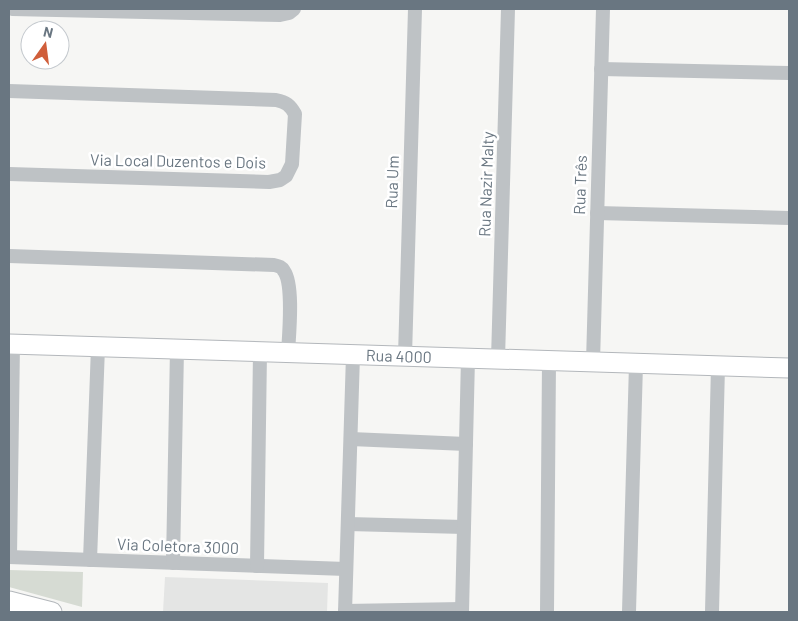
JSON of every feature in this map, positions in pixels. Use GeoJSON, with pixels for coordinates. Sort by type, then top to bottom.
{"type":"FeatureCollection","features":[{"type":"Feature","properties":{"kind":"street"},"geometry":{"type":"LineString","coordinates":[[12,9],[280,15],[289,13],[294,9]]}},
{"type":"Feature","properties":{"kind":"street","name":"Rua Um"},"geometry":{"type":"LineString","coordinates":[[405,356],[415,9]]}},
{"type":"Feature","properties":{"kind":"street","name":"Rua Nazir Malty"},"geometry":{"type":"LineString","coordinates":[[498,360],[508,9]]}},
{"type":"Feature","properties":{"kind":"street","name":"Rua Três"},"geometry":{"type":"LineString","coordinates":[[593,362],[603,9]]}},
{"type":"Feature","properties":{"kind":"street"},"geometry":{"type":"LineString","coordinates":[[601,69],[789,73]]}},
{"type":"Feature","properties":{"kind":"street","name":"Via Local Duzentos e Dois"},"geometry":{"type":"LineString","coordinates":[[9,90],[276,100],[287,103],[295,114],[292,164],[286,176],[280,180],[268,182],[9,174]]}},
{"type":"Feature","properties":{"kind":"street"},"geometry":{"type":"LineString","coordinates":[[597,213],[789,218]]}},
{"type":"Feature","properties":{"kind":"street"},"geometry":{"type":"LineString","coordinates":[[9,256],[274,265],[281,267],[289,282],[288,353]]}},
{"type":"Feature","properties":{"kind":"street"},"geometry":{"type":"LineString","coordinates":[[9,557],[11,344]]}},
{"type":"Feature","properties":{"kind":"street","name":"Rua 4000"},"geometry":{"type":"LineString","coordinates":[[11,344],[789,368]]}},
{"type":"Feature","properties":{"kind":"street"},"geometry":{"type":"LineString","coordinates":[[90,560],[98,347]]}},
{"type":"Feature","properties":{"kind":"street"},"geometry":{"type":"LineString","coordinates":[[173,563],[177,349]]}},
{"type":"Feature","properties":{"kind":"street"},"geometry":{"type":"LineString","coordinates":[[257,566],[260,352]]}},
{"type":"Feature","properties":{"kind":"street"},"geometry":{"type":"LineString","coordinates":[[354,355],[345,611],[462,611],[468,358]]}},
{"type":"Feature","properties":{"kind":"street"},"geometry":{"type":"LineString","coordinates":[[547,612],[550,361]]}},
{"type":"Feature","properties":{"kind":"street"},"geometry":{"type":"LineString","coordinates":[[629,612],[636,364]]}},
{"type":"Feature","properties":{"kind":"street"},"geometry":{"type":"LineString","coordinates":[[712,612],[718,366]]}},
{"type":"Feature","properties":{"kind":"street"},"geometry":{"type":"LineString","coordinates":[[351,439],[466,444]]}},
{"type":"Feature","properties":{"kind":"street"},"geometry":{"type":"LineString","coordinates":[[348,524],[464,527]]}},
{"type":"Feature","properties":{"kind":"street","name":"Via Coletora 3000"},"geometry":{"type":"LineString","coordinates":[[9,557],[346,569]]}},
{"type":"Feature","properties":{"kind":"street"},"geometry":{"type":"LineString","coordinates":[[9,601],[52,612]]}},
{"type":"Feature","properties":{"kind":"shaded area"},"geometry":{"type":"Polygon","coordinates":[[[9,570],[83,572],[82,607],[9,587],[9,570]]]}},
{"type":"Feature","properties":{"kind":"shaded area"},"geometry":{"type":"Polygon","coordinates":[[[165,577],[328,583],[327,612],[163,612],[165,577]]]}}]}
